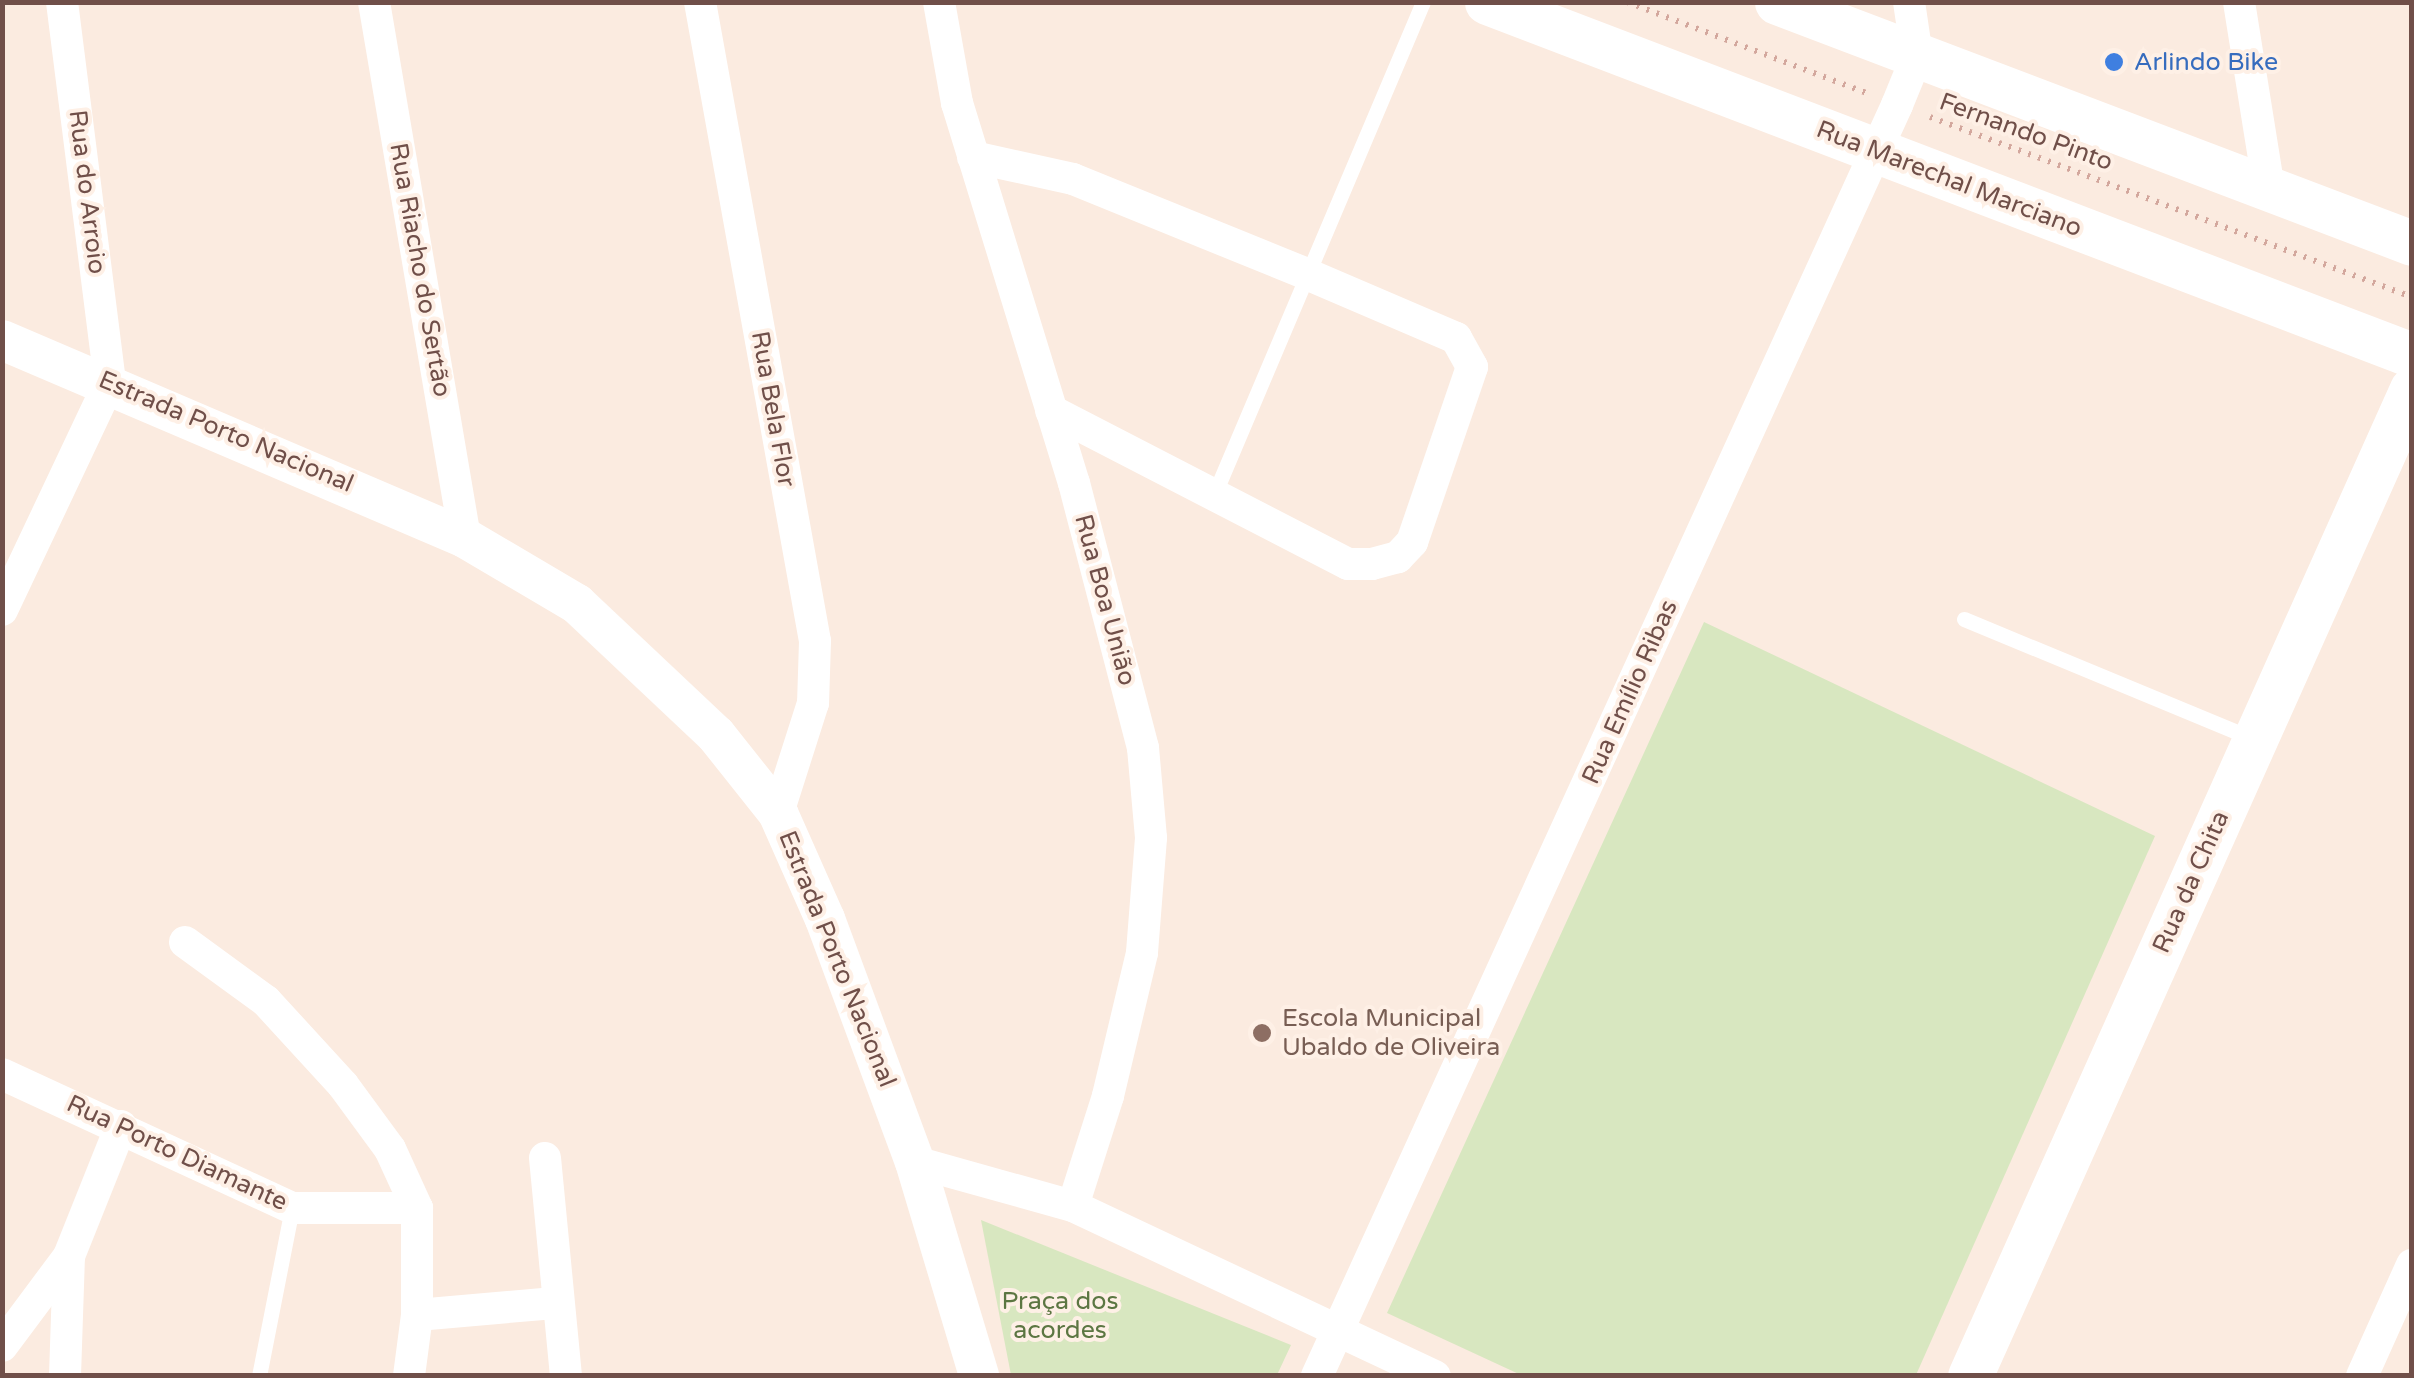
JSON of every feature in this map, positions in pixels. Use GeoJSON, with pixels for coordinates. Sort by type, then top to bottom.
{"type":"FeatureCollection","features":[{"type":"Feature","properties":{"kind":"main road","name":"Rua Marechal Marciano"},"geometry":{"type":"LineString","coordinates":[[1487,2],[2412,355]]}},
{"type":"Feature","properties":{"kind":"main road"},"geometry":{"type":"LineString","coordinates":[[1777,2],[2412,243]]}},
{"type":"Feature","properties":{"kind":"main road","name":"Rua da Chita"},"geometry":{"type":"LineString","coordinates":[[1970,1376],[2412,388]]}},
{"type":"Feature","properties":{"kind":"street","name":"Rua do Arroio"},"geometry":{"type":"LineString","coordinates":[[62,2],[110,382]]}},
{"type":"Feature","properties":{"kind":"street","name":"Rua Riacho do Sertão"},"geometry":{"type":"LineString","coordinates":[[374,2],[465,538]]}},
{"type":"Feature","properties":{"kind":"street","name":"Rua Bela Flor"},"geometry":{"type":"LineString","coordinates":[[700,2],[815,642],[813,703],[778,813]]}},
{"type":"Feature","properties":{"kind":"street","name":"Rua Boa União"},"geometry":{"type":"LineString","coordinates":[[939,2],[943,43],[973,157],[1051,411],[1143,748],[1151,838],[1142,953],[1108,1096],[1073,1206]]}},
{"type":"Feature","properties":{"kind":"street"},"geometry":{"type":"LineString","coordinates":[[1908,2],[1917,56]]}},
{"type":"Feature","properties":{"kind":"street"},"geometry":{"type":"LineString","coordinates":[[2238,2],[2268,189]]}},
{"type":"Feature","properties":{"kind":"street","name":"Rua Emílio Ribas"},"geometry":{"type":"LineString","coordinates":[[1317,1376],[1917,56]]}},
{"type":"Feature","properties":{"kind":"street"},"geometry":{"type":"LineString","coordinates":[[973,157],[1072,179],[1309,274],[1456,338],[1468,352],[1472,367],[1412,542],[1398,556],[1348,564],[1051,411]]}},
{"type":"Feature","properties":{"kind":"street","name":"Estrada Porto Nacional"},"geometry":{"type":"LineString","coordinates":[[2,340],[110,382],[465,538],[578,604],[651,668],[778,813],[856,995],[915,1162],[979,1376]]}},
{"type":"Feature","properties":{"kind":"street"},"geometry":{"type":"LineString","coordinates":[[2,610],[110,382]]}},
{"type":"Feature","properties":{"kind":"street"},"geometry":{"type":"LineString","coordinates":[[185,942],[266,1001],[304,1040],[390,1149],[417,1208],[418,1315],[409,1376]]}},
{"type":"Feature","properties":{"kind":"street","name":"Rua Porto Diamante"},"geometry":{"type":"LineString","coordinates":[[2,1074],[122,1126],[292,1208],[417,1208]]}},
{"type":"Feature","properties":{"kind":"street"},"geometry":{"type":"LineString","coordinates":[[2,1346],[69,1256],[122,1126]]}},
{"type":"Feature","properties":{"kind":"street"},"geometry":{"type":"LineString","coordinates":[[545,1158],[554,1303],[566,1376]]}},
{"type":"Feature","properties":{"kind":"street"},"geometry":{"type":"LineString","coordinates":[[915,1162],[1073,1206],[1435,1376]]}},
{"type":"Feature","properties":{"kind":"street"},"geometry":{"type":"LineString","coordinates":[[65,1376],[69,1256]]}},
{"type":"Feature","properties":{"kind":"street"},"geometry":{"type":"LineString","coordinates":[[2362,1376],[2412,1265]]}},
{"type":"Feature","properties":{"kind":"street"},"geometry":{"type":"LineString","coordinates":[[418,1315],[554,1303]]}},
{"type":"Feature","properties":{"kind":"lane"},"geometry":{"type":"LineString","coordinates":[[1214,495],[1423,2]]}},
{"type":"Feature","properties":{"kind":"lane"},"geometry":{"type":"LineString","coordinates":[[1964,620],[2254,740]]}},
{"type":"Feature","properties":{"kind":"lane"},"geometry":{"type":"LineString","coordinates":[[259,1376],[292,1208]]}},
{"type":"Feature","properties":{"kind":"path","name":"Fernando Pinto"},"geometry":{"type":"LineString","coordinates":[[1627,2],[2412,297]]}},
{"type":"Feature","properties":{"kind":"green space"},"geometry":{"type":"Polygon","coordinates":[[[1704,622],[2155,836],[1916,1375],[1521,1375],[1387,1313],[1704,622]]]}},
{"type":"Feature","properties":{"kind":"green space","name":"Praça dos acordes"},"geometry":{"type":"Polygon","coordinates":[[[981,1220],[1291,1345],[1277,1375],[1011,1375],[981,1220]]]}},
{"type":"Feature","properties":{"kind":"place","name":"Arlindo Bike"},"geometry":{"type":"Point","coordinates":[2114,62]}},
{"type":"Feature","properties":{"kind":"place","name":"Escola Municipal Ubaldo de Oliveira"},"geometry":{"type":"Point","coordinates":[1262,1033]}}]}
